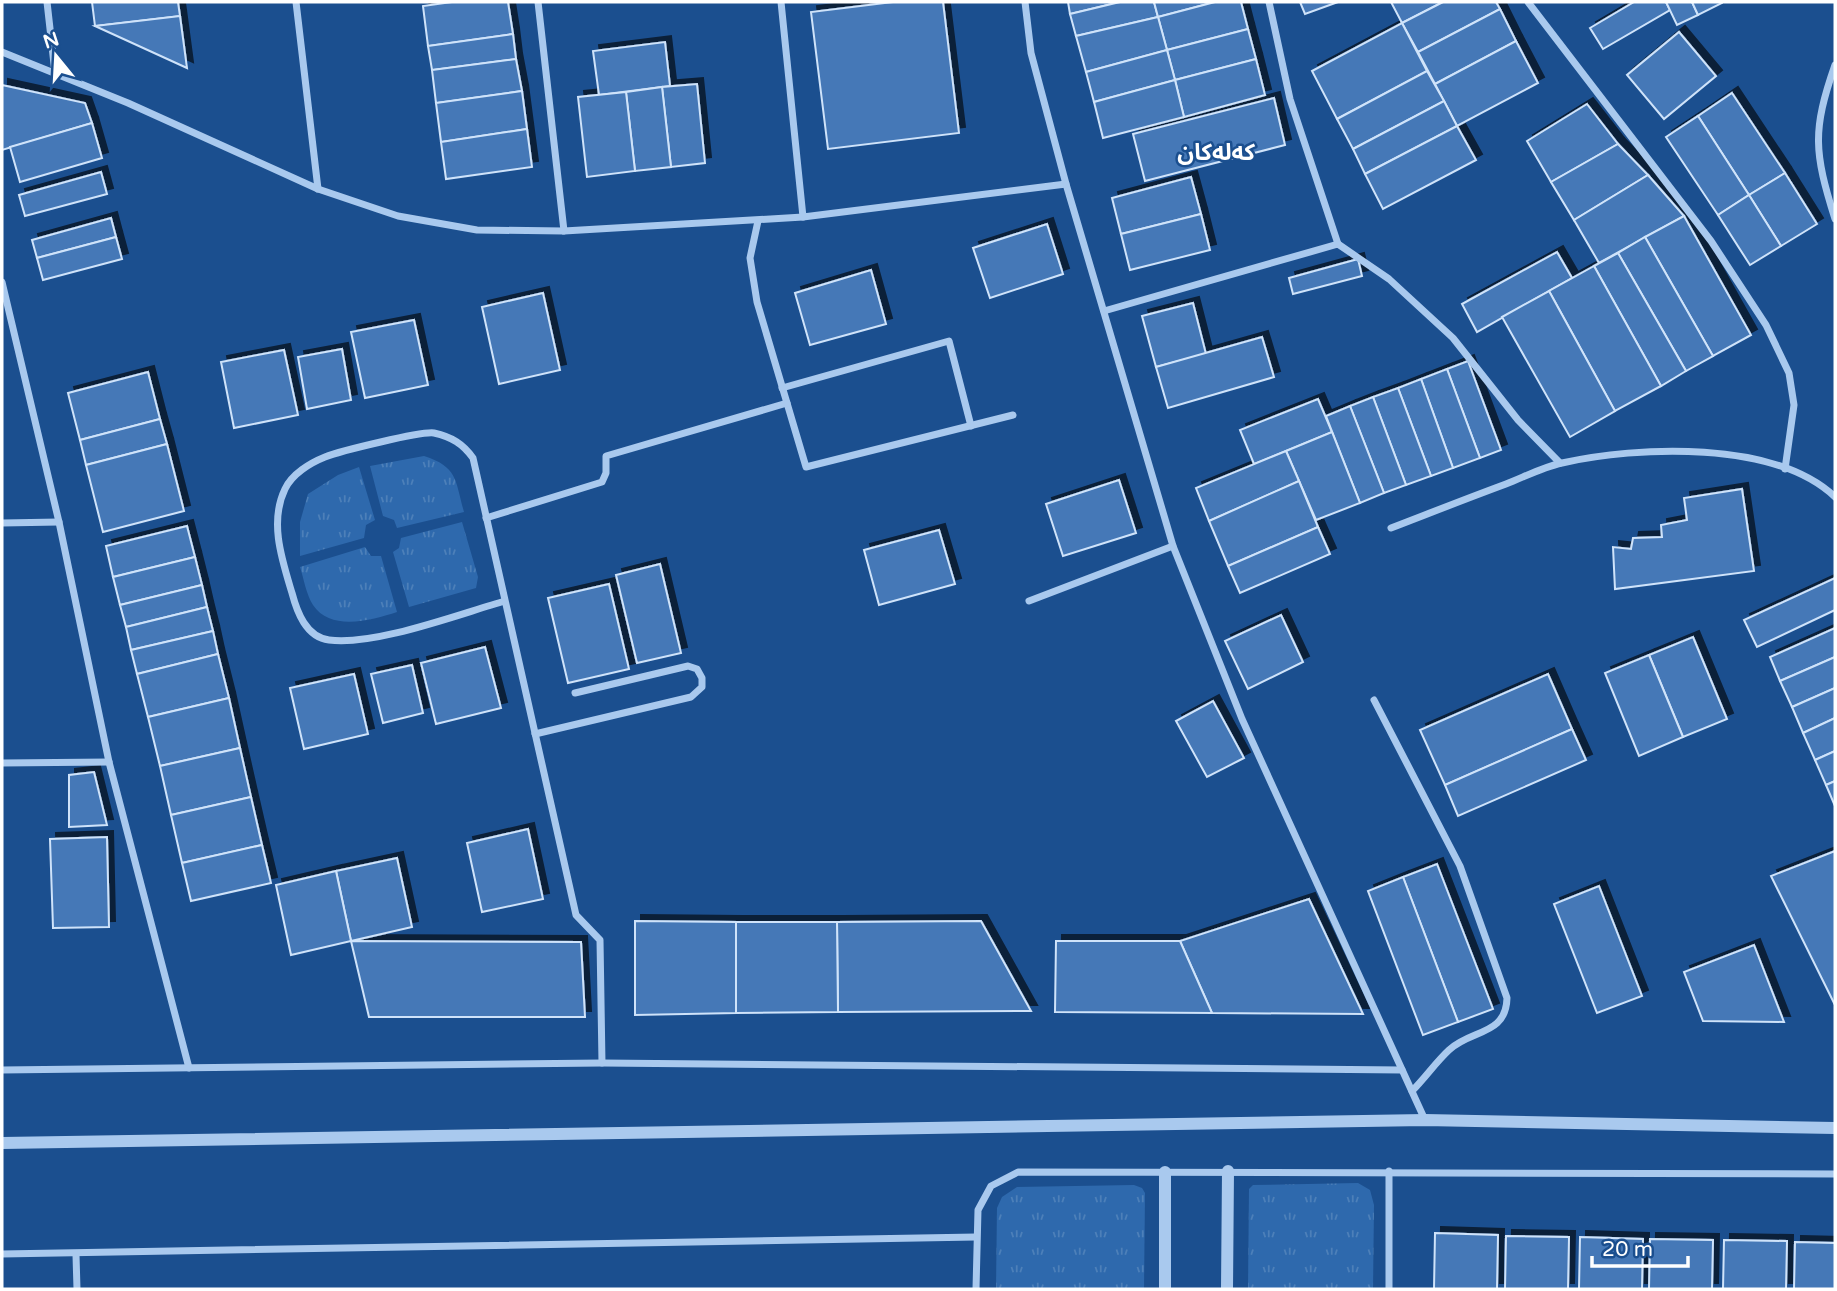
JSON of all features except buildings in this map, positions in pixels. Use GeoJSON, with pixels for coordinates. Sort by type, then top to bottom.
{"type":"FeatureCollection","features":[{"type":"Feature","properties":{"kind":"street"},"geometry":{"type":"LineString","coordinates":[[47,2],[55,73]]}},
{"type":"Feature","properties":{"kind":"street"},"geometry":{"type":"LineString","coordinates":[[296,2],[318,189]]}},
{"type":"Feature","properties":{"kind":"street"},"geometry":{"type":"LineString","coordinates":[[538,2],[564,231]]}},
{"type":"Feature","properties":{"kind":"street"},"geometry":{"type":"LineString","coordinates":[[781,2],[803,217]]}},
{"type":"Feature","properties":{"kind":"street"},"geometry":{"type":"LineString","coordinates":[[1025,2],[1031,52],[1066,184],[1173,546],[1242,719],[1425,1120]]}},
{"type":"Feature","properties":{"kind":"street"},"geometry":{"type":"LineString","coordinates":[[1269,2],[1290,99],[1338,244],[1389,279],[1453,338],[1518,420],[1560,464]]}},
{"type":"Feature","properties":{"kind":"street"},"geometry":{"type":"LineString","coordinates":[[1528,2],[1712,241],[1766,325],[1789,373],[1794,405],[1785,469]]}},
{"type":"Feature","properties":{"kind":"street"},"geometry":{"type":"LineString","coordinates":[[2,52],[318,189],[398,216],[477,230],[564,231],[758,221],[1066,184]]}},
{"type":"Feature","properties":{"kind":"street"},"geometry":{"type":"LineString","coordinates":[[1835,65],[1820,108],[1817,143],[1823,179],[1835,219]]}},
{"type":"Feature","properties":{"kind":"street"},"geometry":{"type":"LineString","coordinates":[[758,221],[750,258],[757,302],[806,467],[1013,415]]}},
{"type":"Feature","properties":{"kind":"street"},"geometry":{"type":"LineString","coordinates":[[1104,311],[1338,244]]}},
{"type":"Feature","properties":{"kind":"street"},"geometry":{"type":"LineString","coordinates":[[2,282],[59,522],[109,762],[189,1068]]}},
{"type":"Feature","properties":{"kind":"street"},"geometry":{"type":"LineString","coordinates":[[782,388],[949,341],[971,426]]}},
{"type":"Feature","properties":{"kind":"street"},"geometry":{"type":"LineString","coordinates":[[486,518],[602,482],[606,473],[606,456],[787,404]]}},
{"type":"Feature","properties":{"kind":"street"},"geometry":{"type":"LineString","coordinates":[[505,601],[377,637],[328,640],[314,633],[299,616],[278,543],[278,509],[285,488],[307,466],[327,456],[432,433],[462,443],[473,458],[576,915],[600,940],[602,1063]]}},
{"type":"Feature","properties":{"kind":"street"},"geometry":{"type":"LineString","coordinates":[[1391,528],[1560,464],[1633,452],[1695,452],[1744,458],[1785,469],[1824,486],[1835,497]]}},
{"type":"Feature","properties":{"kind":"street"},"geometry":{"type":"LineString","coordinates":[[2,523],[59,522]]}},
{"type":"Feature","properties":{"kind":"street"},"geometry":{"type":"LineString","coordinates":[[1029,601],[1173,546]]}},
{"type":"Feature","properties":{"kind":"street"},"geometry":{"type":"LineString","coordinates":[[536,734],[691,696],[702,687],[702,678],[697,669],[688,666],[575,693]]}},
{"type":"Feature","properties":{"kind":"street"},"geometry":{"type":"LineString","coordinates":[[1374,700],[1460,866],[1507,998],[1504,1016],[1499,1023],[1455,1045],[1412,1091]]}},
{"type":"Feature","properties":{"kind":"street"},"geometry":{"type":"LineString","coordinates":[[2,763],[109,762]]}},
{"type":"Feature","properties":{"kind":"street"},"geometry":{"type":"LineString","coordinates":[[2,1070],[602,1063],[1402,1070]]}},
{"type":"Feature","properties":{"kind":"street"},"geometry":{"type":"LineString","coordinates":[[2,1143],[1425,1120],[1835,1128]]}},
{"type":"Feature","properties":{"kind":"street"},"geometry":{"type":"LineString","coordinates":[[1227,1289],[1228,1171]]}},
{"type":"Feature","properties":{"kind":"street"},"geometry":{"type":"LineString","coordinates":[[1389,1171],[1389,1289]]}},
{"type":"Feature","properties":{"kind":"street"},"geometry":{"type":"LineString","coordinates":[[976,1289],[978,1210],[991,1186],[1018,1172],[1835,1174]]}},
{"type":"Feature","properties":{"kind":"street"},"geometry":{"type":"LineString","coordinates":[[1165,1172],[1165,1289]]}},
{"type":"Feature","properties":{"kind":"street"},"geometry":{"type":"LineString","coordinates":[[2,1254],[76,1255],[976,1237]]}},
{"type":"Feature","properties":{"kind":"street"},"geometry":{"type":"LineString","coordinates":[[76,1255],[77,1289]]}},
{"type":"Feature","properties":{"kind":"green space"},"geometry":{"type":"Polygon","coordinates":[[[424,456],[449,470],[456,483],[464,512],[397,528],[394,520],[383,516],[370,466],[424,456]]]}},
{"type":"Feature","properties":{"kind":"green space"},"geometry":{"type":"Polygon","coordinates":[[[359,467],[375,520],[366,525],[364,538],[300,556],[300,522],[308,494],[338,475],[359,467]]]}},
{"type":"Feature","properties":{"kind":"green space"},"geometry":{"type":"Polygon","coordinates":[[[462,522],[478,577],[476,588],[409,607],[393,552],[399,548],[401,538],[462,522]]]}},
{"type":"Feature","properties":{"kind":"green space"},"geometry":{"type":"Polygon","coordinates":[[[365,547],[371,556],[381,556],[397,612],[352,622],[330,619],[313,605],[300,567],[365,547]]]}},
{"type":"Feature","properties":{"kind":"green space"},"geometry":{"type":"Polygon","coordinates":[[[1358,1183],[1370,1190],[1374,1205],[1373,1289],[1248,1289],[1249,1189],[1253,1185],[1358,1183]]]}},
{"type":"Feature","properties":{"kind":"green space"},"geometry":{"type":"Polygon","coordinates":[[[1134,1185],[1142,1188],[1145,1193],[1144,1289],[996,1289],[997,1208],[1002,1197],[1017,1187],[1134,1185]]]}},
{"type":"Feature","properties":{"kind":"district","name":"کەلەکان"},"geometry":{"type":"Point","coordinates":[1216,152]}}]}
